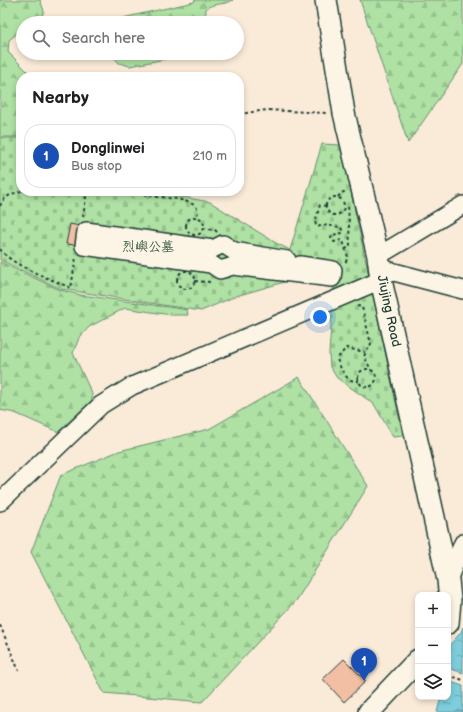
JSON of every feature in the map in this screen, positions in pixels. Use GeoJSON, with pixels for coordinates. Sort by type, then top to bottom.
{"type":"FeatureCollection","features":[{"type":"Feature","properties":{"kind":"main road","name":"Jiujing Road"},"geometry":{"type":"LineString","coordinates":[[326,0],[344,113],[380,268],[448,580],[449,592]]}},
{"type":"Feature","properties":{"kind":"main road"},"geometry":{"type":"LineString","coordinates":[[369,712],[415,663]]}},
{"type":"Feature","properties":{"kind":"street"},"geometry":{"type":"LineString","coordinates":[[0,502],[101,405],[132,386],[349,293],[463,205]]}},
{"type":"Feature","properties":{"kind":"street"},"geometry":{"type":"LineString","coordinates":[[86,231],[213,249],[223,244],[234,251],[286,260],[286,264],[299,268],[300,265],[333,270],[332,274],[332,278],[233,266],[220,270],[211,264],[84,246],[86,231]]}},
{"type":"Feature","properties":{"kind":"street"},"geometry":{"type":"LineString","coordinates":[[380,268],[463,290]]}},
{"type":"Feature","properties":{"kind":"street"},"geometry":{"type":"LineString","coordinates":[[448,580],[463,543]]}},
{"type":"Feature","properties":{"kind":"path"},"geometry":{"type":"LineString","coordinates":[[244,113],[267,110],[344,113]]}},
{"type":"Feature","properties":{"kind":"path"},"geometry":{"type":"LineString","coordinates":[[0,206],[2,201],[12,193],[16,192]]}},
{"type":"Feature","properties":{"kind":"path"},"geometry":{"type":"LineString","coordinates":[[338,197],[343,201],[345,207],[342,213],[339,215],[330,214],[326,206],[330,198],[338,197],[341,193],[344,192],[348,198],[350,245],[345,249]]}},
{"type":"Feature","properties":{"kind":"path"},"geometry":{"type":"LineString","coordinates":[[145,196],[169,198],[191,203],[196,206],[198,212],[196,218]]}},
{"type":"Feature","properties":{"kind":"path"},"geometry":{"type":"LineString","coordinates":[[326,206],[320,205],[315,222],[316,225],[341,227],[343,233],[332,235],[331,238],[334,242],[341,240],[343,241],[348,256],[341,276],[332,274]]}},
{"type":"Feature","properties":{"kind":"path"},"geometry":{"type":"LineString","coordinates":[[196,218],[201,220],[204,228],[201,233],[192,235],[188,232],[186,226],[190,219],[196,218]]}},
{"type":"Feature","properties":{"kind":"path"},"geometry":{"type":"LineString","coordinates":[[0,249],[13,261],[71,288]]}},
{"type":"Feature","properties":{"kind":"path"},"geometry":{"type":"LineString","coordinates":[[186,271],[194,275],[195,281],[190,288],[185,289],[180,287],[177,278],[180,273],[186,271]]}},
{"type":"Feature","properties":{"kind":"path"},"geometry":{"type":"LineString","coordinates":[[349,293],[354,305],[362,307],[370,339],[371,344],[364,356],[376,377],[374,383],[369,386],[366,386],[359,381],[353,381],[342,373],[337,359],[346,348],[365,352]]}},
{"type":"Feature","properties":{"kind":"path"},"geometry":{"type":"LineString","coordinates":[[359,381],[361,372],[366,369],[371,370]]}},
{"type":"Feature","properties":{"kind":"path"},"geometry":{"type":"LineString","coordinates":[[0,625],[19,671]]}},
{"type":"Feature","properties":{"kind":"path"},"geometry":{"type":"LineString","coordinates":[[451,676],[463,680]]}},
{"type":"Feature","properties":{"kind":"green space"},"geometry":{"type":"Polygon","coordinates":[[[0,0],[40,0],[44,11],[42,16],[16,16],[16,34],[9,40],[8,52],[28,72],[16,72],[16,137],[0,137],[0,0]]]}},
{"type":"Feature","properties":{"kind":"green space"},"geometry":{"type":"Polygon","coordinates":[[[195,0],[233,0],[226,3],[212,5],[206,9],[206,16],[131,16],[194,2],[195,0]]]}},
{"type":"Feature","properties":{"kind":"green space"},"geometry":{"type":"Polygon","coordinates":[[[360,0],[463,0],[463,64],[408,143],[360,0]]]}},
{"type":"Feature","properties":{"kind":"green space"},"geometry":{"type":"Polygon","coordinates":[[[116,60],[160,60],[130,66],[119,63],[116,60]]]}},
{"type":"Feature","properties":{"kind":"green space","name":"烈嶼公墓"},"geometry":{"type":"Polygon","coordinates":[[[0,138],[16,138],[16,196],[177,196],[210,202],[276,243],[290,250],[322,144],[341,145],[403,436],[393,437],[374,404],[337,378],[330,367],[329,353],[334,285],[295,279],[236,296],[201,311],[61,289],[0,260],[0,138]]]}},
{"type":"Feature","properties":{"kind":"green space"},"geometry":{"type":"Polygon","coordinates":[[[0,262],[60,290],[81,295],[187,310],[188,315],[171,315],[125,308],[89,327],[79,338],[73,353],[92,394],[92,400],[58,432],[15,413],[0,410],[0,262]]]}},
{"type":"Feature","properties":{"kind":"green space"},"geometry":{"type":"Polygon","coordinates":[[[299,377],[368,486],[296,601],[202,702],[104,693],[31,552],[61,475],[119,451],[209,429],[299,377]]]}},
{"type":"Feature","properties":{"kind":"water"},"geometry":{"type":"Polygon","coordinates":[[[463,627],[463,673],[451,669],[451,644],[461,632],[463,627]]]}},
{"type":"Feature","properties":{"kind":"water"},"geometry":{"type":"Polygon","coordinates":[[[451,682],[463,686],[463,712],[437,712],[440,700],[451,700],[451,682]]]}},
{"type":"Feature","properties":{"kind":"building"},"geometry":{"type":"Polygon","coordinates":[[[70,224],[80,226],[77,245],[66,244],[70,224]]]}},
{"type":"Feature","properties":{"kind":"building"},"geometry":{"type":"Polygon","coordinates":[[[344,659],[366,681],[344,702],[323,679],[344,659]]]}},
{"type":"Feature","properties":{"kind":"place","name":"Donglinwei"},"geometry":{"type":"Point","coordinates":[364,681]}}]}
